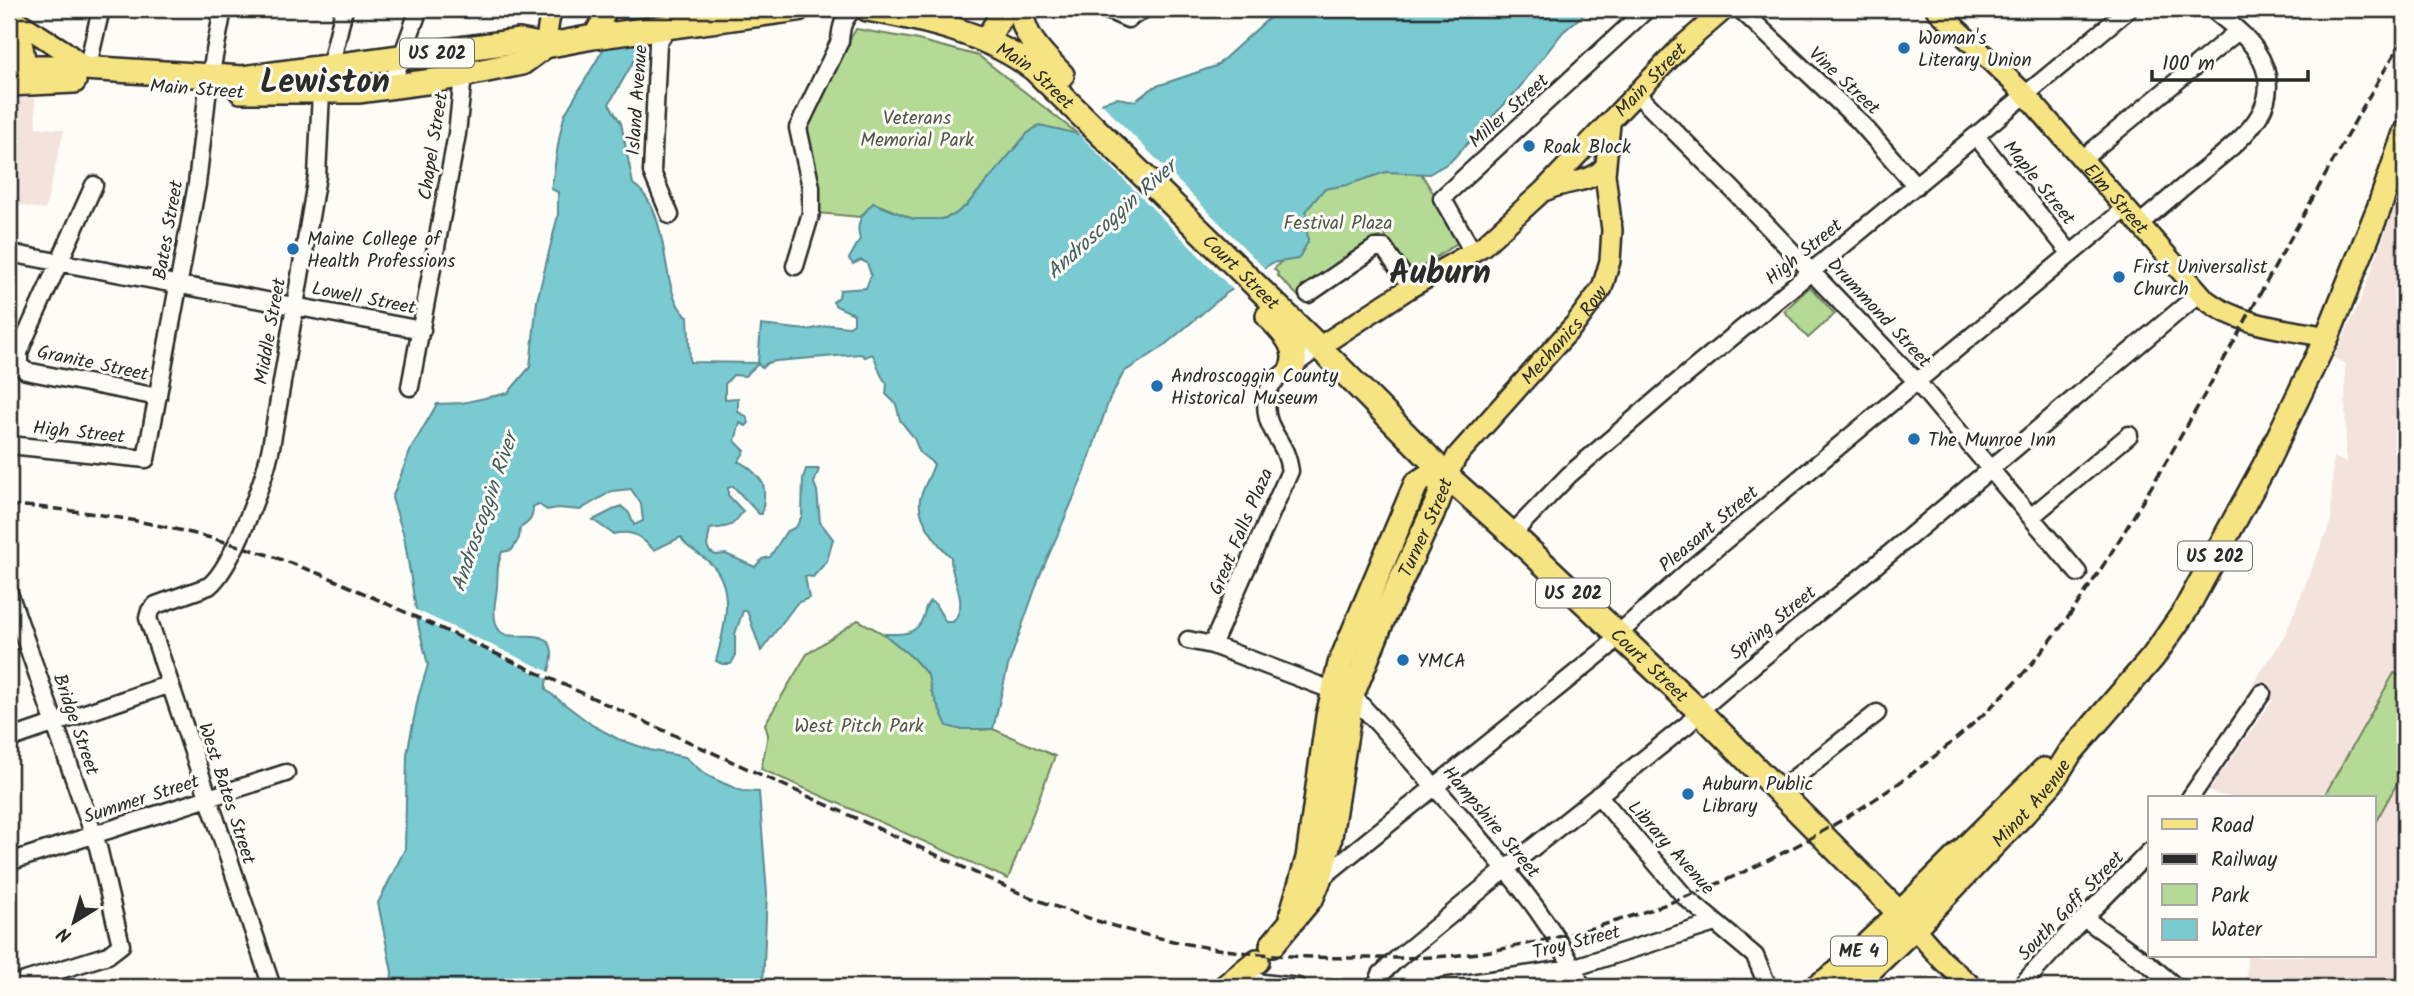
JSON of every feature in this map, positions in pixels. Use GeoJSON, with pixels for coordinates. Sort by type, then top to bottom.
{"type":"FeatureCollection","features":[{"type":"Feature","properties":{"kind":"highway","name":"Main Street"},"geometry":{"type":"LineString","coordinates":[[17,75],[87,81],[209,83],[519,41],[545,46],[799,9]]}},
{"type":"Feature","properties":{"kind":"highway","name":"Main Street"},"geometry":{"type":"LineString","coordinates":[[867,9],[933,24],[986,41],[1015,54],[1069,92],[1102,134],[1170,202]]}},
{"type":"Feature","properties":{"kind":"highway"},"geometry":{"type":"LineString","coordinates":[[986,41],[1005,9]]}},
{"type":"Feature","properties":{"kind":"highway"},"geometry":{"type":"LineString","coordinates":[[1021,9],[1030,41],[1069,92]]}},
{"type":"Feature","properties":{"kind":"highway","name":"Main Street"},"geometry":{"type":"LineString","coordinates":[[17,75],[87,69],[321,92],[391,88],[463,76],[522,62],[545,46]]}},
{"type":"Feature","properties":{"kind":"highway","name":"US 202"},"geometry":{"type":"LineString","coordinates":[[2327,337],[2379,208],[2405,133]]}},
{"type":"Feature","properties":{"kind":"highway","name":"Court Street"},"geometry":{"type":"LineString","coordinates":[[1170,202],[1227,258],[1262,301],[1320,347],[1447,476],[1699,711],[1907,920]]}},
{"type":"Feature","properties":{"kind":"highway"},"geometry":{"type":"LineString","coordinates":[[1262,301],[1290,341],[1295,357],[1291,370]]}},
{"type":"Feature","properties":{"kind":"highway","name":"Minot Avenue"},"geometry":{"type":"LineString","coordinates":[[1907,920],[2024,813],[2051,783],[2070,753],[2153,657],[2185,611],[2265,464],[2327,337]]}},
{"type":"Feature","properties":{"kind":"highway"},"geometry":{"type":"LineString","coordinates":[[1398,428],[1416,484]]}},
{"type":"Feature","properties":{"kind":"highway","name":"Turner Street"},"geometry":{"type":"LineString","coordinates":[[1248,967],[1290,923],[1312,897],[1319,880],[1329,843],[1343,693],[1340,664],[1416,484],[1425,478],[1447,476],[1382,621],[1343,693],[1328,716],[1308,858],[1290,923]]}},
{"type":"Feature","properties":{"kind":"highway","name":"ME 4"},"geometry":{"type":"LineString","coordinates":[[1817,987],[1907,920]]}},
{"type":"Feature","properties":{"kind":"highway","name":"ME 4"},"geometry":{"type":"LineString","coordinates":[[1852,987],[1907,920]]}},
{"type":"Feature","properties":{"kind":"main road"},"geometry":{"type":"LineString","coordinates":[[545,46],[551,9]]}},
{"type":"Feature","properties":{"kind":"main road"},"geometry":{"type":"LineString","coordinates":[[601,36],[608,9]]}},
{"type":"Feature","properties":{"kind":"main road","name":"Main Street"},"geometry":{"type":"LineString","coordinates":[[1320,347],[1411,287],[1483,246],[1543,191],[1680,48],[1725,9]]}},
{"type":"Feature","properties":{"kind":"main road","name":"Elm Street"},"geometry":{"type":"LineString","coordinates":[[1937,9],[2026,95],[2138,225],[2216,307],[2237,317],[2327,337]]}},
{"type":"Feature","properties":{"kind":"main road"},"geometry":{"type":"LineString","coordinates":[[9,19],[63,50],[87,69]]}},
{"type":"Feature","properties":{"kind":"main road"},"geometry":{"type":"LineString","coordinates":[[9,19],[23,45],[17,75]]}},
{"type":"Feature","properties":{"kind":"main road","name":"Main Street"},"geometry":{"type":"LineString","coordinates":[[1543,191],[1558,184],[1595,178],[1605,166],[1609,124]]}},
{"type":"Feature","properties":{"kind":"main road"},"geometry":{"type":"LineString","coordinates":[[1583,149],[1605,166]]}},
{"type":"Feature","properties":{"kind":"main road","name":"Mechanics Row"},"geometry":{"type":"LineString","coordinates":[[1447,476],[1457,456],[1576,323],[1602,288],[1610,261],[1612,230],[1605,166]]}},
{"type":"Feature","properties":{"kind":"main road","name":"Court Street"},"geometry":{"type":"LineString","coordinates":[[1907,920],[1943,961],[1973,987]]}},
{"type":"Feature","properties":{"kind":"street"},"geometry":{"type":"LineString","coordinates":[[87,69],[101,9]]}},
{"type":"Feature","properties":{"kind":"street","name":"Bates Street"},"geometry":{"type":"LineString","coordinates":[[146,459],[197,184],[209,83],[223,9]]}},
{"type":"Feature","properties":{"kind":"street","name":"Middle Street"},"geometry":{"type":"LineString","coordinates":[[150,611],[160,603],[214,582],[228,560],[267,468],[317,176],[321,92],[345,9]]}},
{"type":"Feature","properties":{"kind":"street"},"geometry":{"type":"LineString","coordinates":[[391,88],[419,9]]}},
{"type":"Feature","properties":{"kind":"street"},"geometry":{"type":"LineString","coordinates":[[796,266],[811,213],[811,187],[798,128],[840,41],[841,27],[846,16],[854,9]]}},
{"type":"Feature","properties":{"kind":"street"},"geometry":{"type":"LineString","coordinates":[[1105,9],[1124,19],[1133,17],[1144,9]]}},
{"type":"Feature","properties":{"kind":"street","name":"Miller Street"},"geometry":{"type":"LineString","coordinates":[[1473,252],[1442,198],[1647,9]]}},
{"type":"Feature","properties":{"kind":"street","name":"Vine Street"},"geometry":{"type":"LineString","coordinates":[[1741,9],[1859,121],[1916,186]]}},
{"type":"Feature","properties":{"kind":"street","name":"High Street"},"geometry":{"type":"LineString","coordinates":[[1512,534],[1569,475],[2129,9]]}},
{"type":"Feature","properties":{"kind":"street"},"geometry":{"type":"LineString","coordinates":[[2138,225],[2252,129],[2265,107],[2268,92],[2266,70],[2255,49],[2212,9]]}},
{"type":"Feature","properties":{"kind":"street","name":"Island Avenue"},"geometry":{"type":"LineString","coordinates":[[662,28],[658,43],[652,172],[670,215]]}},
{"type":"Feature","properties":{"kind":"street"},"geometry":{"type":"LineString","coordinates":[[2081,160],[2238,32]]}},
{"type":"Feature","properties":{"kind":"street","name":"Chapel Street"},"geometry":{"type":"LineString","coordinates":[[410,387],[457,134],[463,76]]}},
{"type":"Feature","properties":{"kind":"street","name":"Drummond Street"},"geometry":{"type":"LineString","coordinates":[[1636,93],[1813,272],[1917,382],[2078,573]]}},
{"type":"Feature","properties":{"kind":"street","name":"Maple Street"},"geometry":{"type":"LineString","coordinates":[[1976,136],[2071,254]]}},
{"type":"Feature","properties":{"kind":"street"},"geometry":{"type":"LineString","coordinates":[[57,263],[94,186]]}},
{"type":"Feature","properties":{"kind":"street","name":"Pleasant Street"},"geometry":{"type":"LineString","coordinates":[[1319,880],[1608,647],[1617,635],[1693,567],[2125,209]]}},
{"type":"Feature","properties":{"kind":"street"},"geometry":{"type":"LineString","coordinates":[[1308,295],[1375,248],[1384,248],[1411,287]]}},
{"type":"Feature","properties":{"kind":"street","name":"Lowell Street"},"geometry":{"type":"LineString","coordinates":[[9,253],[422,330]]}},
{"type":"Feature","properties":{"kind":"street","name":"Granite Street"},"geometry":{"type":"LineString","coordinates":[[57,263],[24,340],[18,359],[20,366],[26,371],[158,397]]}},
{"type":"Feature","properties":{"kind":"street","name":"Spring Street"},"geometry":{"type":"LineString","coordinates":[[1376,987],[1381,974],[1396,959],[1688,724],[1699,711],[1788,634],[1819,612],[2200,293]]}},
{"type":"Feature","properties":{"kind":"street"},"geometry":{"type":"LineString","coordinates":[[1268,393],[1271,384],[1320,347]]}},
{"type":"Feature","properties":{"kind":"street"},"geometry":{"type":"LineString","coordinates":[[1268,393],[1276,391],[1310,366],[1320,347]]}},
{"type":"Feature","properties":{"kind":"street","name":"Great Falls Plaza"},"geometry":{"type":"LineString","coordinates":[[1212,645],[1290,471],[1286,451],[1266,414],[1268,393]]}},
{"type":"Feature","properties":{"kind":"street"},"geometry":{"type":"LineString","coordinates":[[2031,517],[2130,435]]}},
{"type":"Feature","properties":{"kind":"street","name":"High Street"},"geometry":{"type":"LineString","coordinates":[[9,444],[146,459]]}},
{"type":"Feature","properties":{"kind":"street","name":"Bridge Street"},"geometry":{"type":"LineString","coordinates":[[9,593],[94,835],[121,939],[121,945],[117,949],[91,961],[9,986]]}},
{"type":"Feature","properties":{"kind":"street","name":"West Bates Street"},"geometry":{"type":"LineString","coordinates":[[150,611],[150,627],[271,987]]}},
{"type":"Feature","properties":{"kind":"street"},"geometry":{"type":"LineString","coordinates":[[1188,640],[1212,645],[1343,693]]}},
{"type":"Feature","properties":{"kind":"street"},"geometry":{"type":"LineString","coordinates":[[9,739],[170,684]]}},
{"type":"Feature","properties":{"kind":"street"},"geometry":{"type":"LineString","coordinates":[[2191,796],[2262,692]]}},
{"type":"Feature","properties":{"kind":"street","name":"Hampshire Street"},"geometry":{"type":"LineString","coordinates":[[1343,693],[1435,785],[1506,869],[1547,922],[1582,987]]}},
{"type":"Feature","properties":{"kind":"street"},"geometry":{"type":"LineString","coordinates":[[1779,792],[1877,712]]}},
{"type":"Feature","properties":{"kind":"street","name":"Summer Street"},"geometry":{"type":"LineString","coordinates":[[9,862],[286,773]]}},
{"type":"Feature","properties":{"kind":"street","name":"Library Avenue"},"geometry":{"type":"LineString","coordinates":[[1598,795],[1685,897],[1755,956],[1768,987]]}},
{"type":"Feature","properties":{"kind":"street","name":"South Goff Street"},"geometry":{"type":"LineString","coordinates":[[2020,987],[2148,853]]}},
{"type":"Feature","properties":{"kind":"street"},"geometry":{"type":"LineString","coordinates":[[2084,918],[2176,987]]}},
{"type":"Feature","properties":{"kind":"street","name":"Troy Street"},"geometry":{"type":"LineString","coordinates":[[1443,987],[1572,968],[1715,923]]}},
{"type":"Feature","properties":{"kind":"street"},"geometry":{"type":"LineString","coordinates":[[1248,967],[1263,983],[1298,987]]}},
{"type":"Feature","properties":{"kind":"shaded area"},"geometry":{"type":"Polygon","coordinates":[[[9,98],[35,98],[36,127],[64,130],[45,210],[11,203],[9,213],[9,98]]]}},
{"type":"Feature","properties":{"kind":"shaded area"},"geometry":{"type":"Polygon","coordinates":[[[2405,179],[2405,987],[2246,987],[2247,958],[2376,958],[2376,796],[2226,796],[2209,790],[2273,700],[2252,685],[2284,638],[2331,521],[2333,457],[2346,463],[2345,363],[2334,358],[2361,299],[2405,179]]]}},
{"type":"Feature","properties":{"kind":"green space","name":"Veterans Memorial Park"},"geometry":{"type":"Polygon","coordinates":[[[856,29],[914,39],[979,56],[1078,134],[1039,125],[1027,134],[967,205],[954,215],[942,219],[913,219],[874,203],[860,217],[818,213],[798,128],[856,29]]]}},
{"type":"Feature","properties":{"kind":"green space"},"geometry":{"type":"Polygon","coordinates":[[[526,50],[408,76],[406,69],[407,66],[526,50]]]}},
{"type":"Feature","properties":{"kind":"green space","name":"Festival Plaza"},"geometry":{"type":"Polygon","coordinates":[[[1416,165],[1462,240],[1411,274],[1384,234],[1312,280],[1319,290],[1303,301],[1277,275],[1274,269],[1286,256],[1304,195],[1330,186],[1350,183],[1364,173],[1416,165]]]}},
{"type":"Feature","properties":{"kind":"green space"},"geometry":{"type":"Polygon","coordinates":[[[1810,287],[1835,314],[1808,338],[1784,311],[1810,287]]]}},
{"type":"Feature","properties":{"kind":"green space","name":"West Pitch Park"},"geometry":{"type":"Polygon","coordinates":[[[858,620],[884,634],[913,658],[928,675],[932,693],[981,730],[993,729],[1055,756],[1008,879],[761,769],[768,735],[765,724],[807,654],[858,620]]]}},
{"type":"Feature","properties":{"kind":"green space"},"geometry":{"type":"Polygon","coordinates":[[[2394,673],[2405,679],[2405,769],[2376,821],[2376,796],[2324,796],[2394,673]]]}},
{"type":"Feature","properties":{"kind":"water","name":"Androscoggin River"},"geometry":{"type":"Polygon","coordinates":[[[627,9],[664,9],[609,104],[621,123],[633,184],[646,197],[655,213],[672,291],[678,306],[688,317],[690,362],[758,363],[761,325],[807,330],[831,325],[848,327],[854,323],[854,314],[833,302],[839,297],[840,290],[866,288],[871,275],[867,263],[861,260],[853,264],[849,259],[860,239],[860,219],[873,203],[913,219],[942,219],[954,215],[967,205],[1027,134],[1039,125],[1078,134],[1103,102],[1117,98],[1135,101],[1154,87],[1216,66],[1279,9],[1590,9],[1563,32],[1515,93],[1450,162],[1429,174],[1386,172],[1347,185],[1324,189],[1306,211],[1308,242],[1298,259],[1272,263],[1224,295],[1160,349],[1124,372],[1109,400],[1084,474],[1040,575],[1008,666],[993,729],[958,729],[947,726],[932,693],[928,675],[913,658],[884,634],[913,631],[920,623],[930,601],[935,604],[946,622],[953,622],[958,614],[960,598],[951,557],[930,531],[920,507],[921,497],[934,464],[920,453],[914,438],[900,420],[896,404],[886,394],[887,383],[872,354],[865,357],[861,354],[776,361],[767,363],[762,368],[758,364],[745,376],[733,375],[725,384],[725,399],[738,398],[738,412],[746,416],[749,423],[746,426],[740,423],[735,441],[745,451],[738,462],[761,481],[764,499],[762,514],[759,514],[733,486],[728,488],[728,495],[743,511],[730,526],[710,529],[707,546],[710,552],[716,555],[726,554],[755,567],[762,559],[770,557],[786,532],[796,527],[802,516],[803,479],[806,469],[819,469],[814,483],[820,522],[833,539],[827,561],[813,577],[805,576],[809,598],[797,603],[761,651],[747,611],[743,611],[735,634],[735,657],[731,664],[716,661],[725,622],[726,596],[723,583],[709,562],[690,548],[681,537],[654,550],[636,535],[613,534],[593,520],[621,506],[629,513],[634,525],[643,521],[641,504],[631,489],[612,491],[580,510],[547,510],[538,504],[533,507],[532,517],[520,528],[519,538],[512,550],[502,552],[500,557],[494,615],[497,627],[512,636],[540,637],[548,642],[552,659],[546,690],[592,725],[618,739],[650,750],[685,757],[706,775],[742,791],[759,792],[767,893],[763,987],[391,987],[392,972],[378,903],[405,849],[407,754],[418,698],[428,665],[404,536],[392,498],[411,449],[437,404],[462,403],[508,393],[530,367],[537,301],[558,215],[558,192],[551,189],[562,123],[627,9]]]}},
{"type":"Feature","properties":{"kind":"pier"},"geometry":{"type":"Polygon","coordinates":[[[1099,101],[1267,271],[1235,292],[1075,130],[1099,101]]]}},
{"type":"Feature","properties":{"kind":"pier"},"geometry":{"type":"Polygon","coordinates":[[[414,609],[552,673],[550,680],[414,617],[414,609]]]}},
{"type":"Feature","properties":{"kind":"railway"},"geometry":{"type":"LineString","coordinates":[[9,505],[103,515],[164,527],[256,551],[326,576],[1024,895],[1128,930],[1209,948],[1255,953],[1398,958],[1484,952],[1565,935],[1644,912],[1759,865],[1829,828],[1893,787],[1924,765],[1982,716],[2034,661],[2094,580],[2168,458],[2367,100],[2405,38]]}},
{"type":"Feature","properties":{"kind":"place","name":"Woman's Literary Union"},"geometry":{"type":"Point","coordinates":[1904,48]}},
{"type":"Feature","properties":{"kind":"place","name":"Roak Block"},"geometry":{"type":"Point","coordinates":[1529,146]}},
{"type":"Feature","properties":{"kind":"place","name":"Maine College of Health Professions"},"geometry":{"type":"Point","coordinates":[293,249]}},
{"type":"Feature","properties":{"kind":"place","name":"First Universalist Church"},"geometry":{"type":"Point","coordinates":[2119,277]}},
{"type":"Feature","properties":{"kind":"place","name":"Androscoggin County Historical Museum"},"geometry":{"type":"Point","coordinates":[1157,386]}},
{"type":"Feature","properties":{"kind":"place","name":"The Munroe Inn"},"geometry":{"type":"Point","coordinates":[1914,439]}},
{"type":"Feature","properties":{"kind":"place","name":"YMCA"},"geometry":{"type":"Point","coordinates":[1403,660]}},
{"type":"Feature","properties":{"kind":"place","name":"Auburn Public Library"},"geometry":{"type":"Point","coordinates":[1688,794]}},
{"type":"Feature","properties":{"kind":"district","name":"Lewiston"},"geometry":{"type":"Point","coordinates":[325,80]}},
{"type":"Feature","properties":{"kind":"district","name":"Auburn"},"geometry":{"type":"Point","coordinates":[1440,271]}}]}
